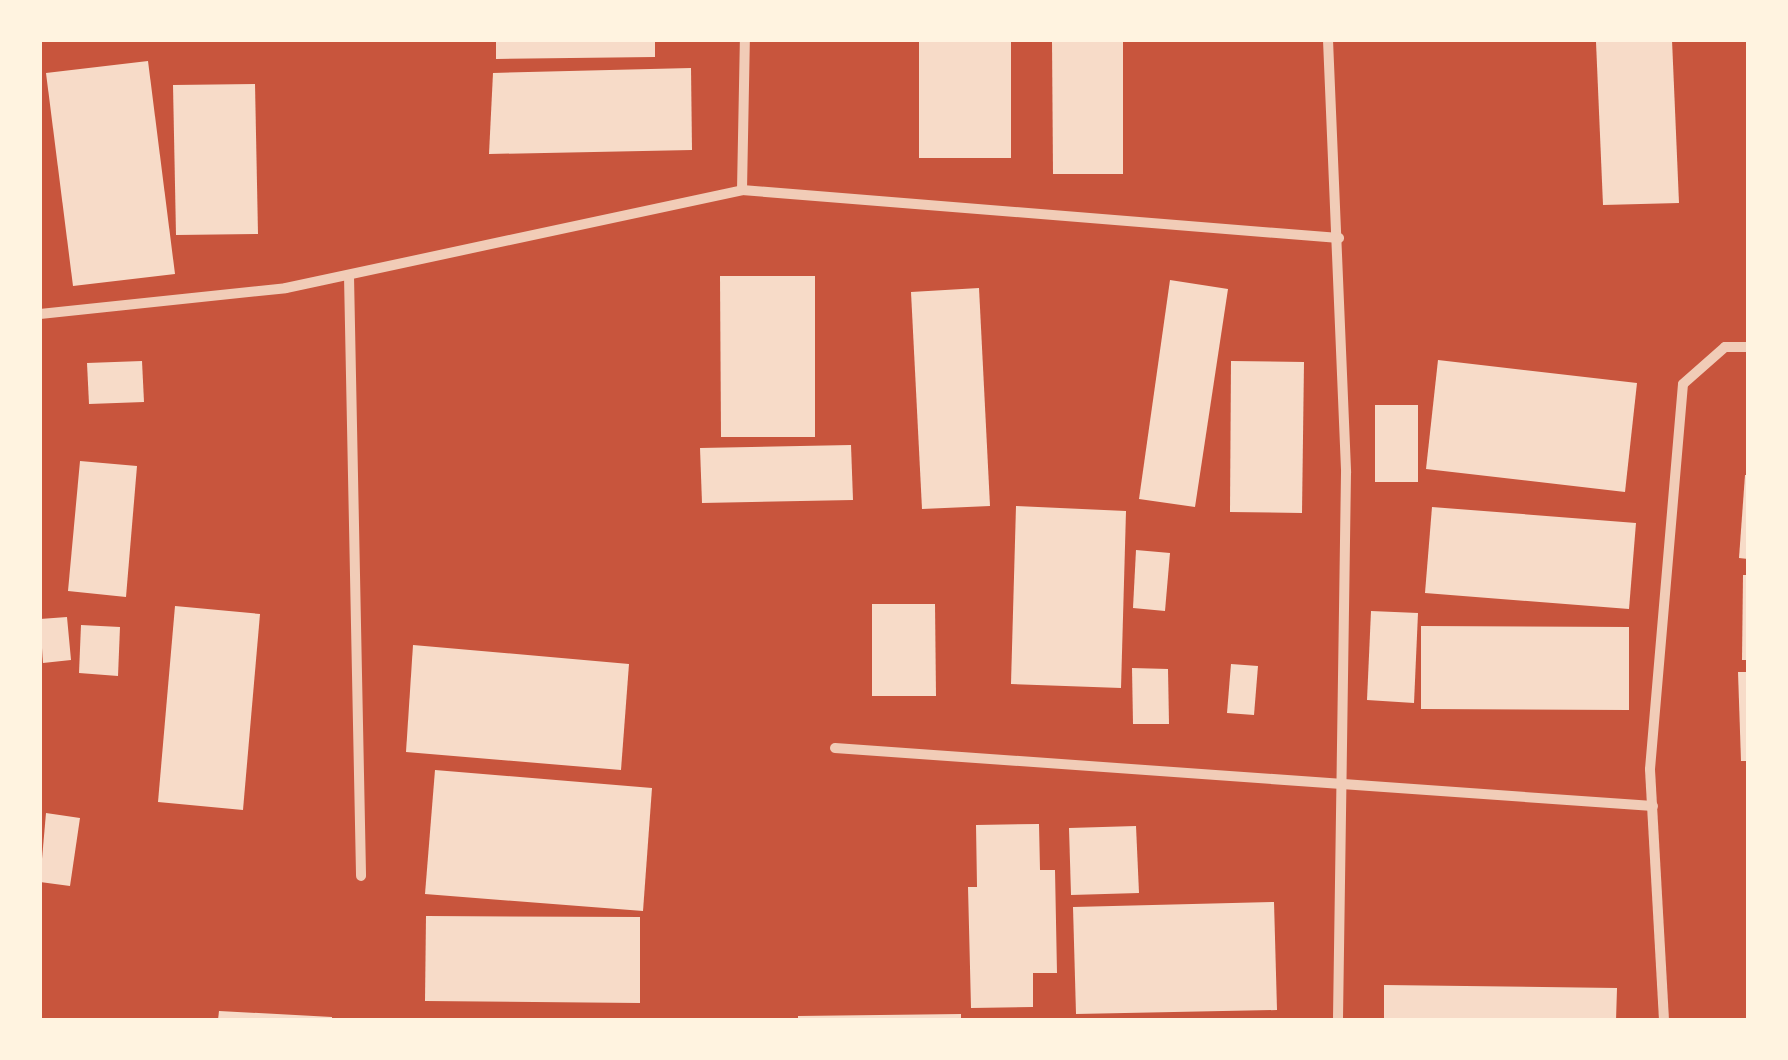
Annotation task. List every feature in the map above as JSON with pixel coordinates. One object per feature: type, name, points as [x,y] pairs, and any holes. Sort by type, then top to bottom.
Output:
[{"type":"street","points":[[742,190],[745,40]]},
{"type":"street","points":[[1328,40],[1346,473],[1338,786],[1338,1020]]},
{"type":"street","points":[[40,314],[348,276],[670,201],[742,190],[1339,238]]},
{"type":"street","points":[[348,276],[360,876]]},
{"type":"street","points":[[1664,1020],[1653,806],[1684,384],[1725,348],[1748,347]]},
{"type":"street","points":[[835,748],[1653,806]]},
{"type":"building","points":[[496,40],[655,40],[655,57],[496,59]]},
{"type":"building","points":[[919,40],[1011,40],[1011,158],[919,158]]},
{"type":"building","points":[[1052,40],[1123,40],[1123,174],[1053,174]]},
{"type":"building","points":[[1672,40],[1679,203],[1603,205],[1596,42]]},
{"type":"building","points":[[148,61],[175,274],[73,286],[46,73]]},
{"type":"building","points":[[691,68],[692,150],[489,154],[493,73]]},
{"type":"building","points":[[255,84],[258,234],[176,235],[173,85]]},
{"type":"building","points":[[720,276],[815,276],[815,437],[721,437]]},
{"type":"building","points":[[1170,280],[1228,289],[1195,507],[1139,499]]},
{"type":"building","points":[[979,288],[990,506],[922,509],[911,292]]},
{"type":"building","points":[[1438,360],[1637,383],[1625,492],[1426,469]]},
{"type":"building","points":[[142,361],[144,402],[89,404],[87,363]]},
{"type":"building","points":[[1231,361],[1304,362],[1302,513],[1230,512]]},
{"type":"building","points":[[1375,405],[1418,405],[1418,482],[1375,482]]},
{"type":"building","points":[[851,445],[853,500],[702,503],[700,448]]},
{"type":"building","points":[[80,461],[137,466],[126,597],[68,591]]},
{"type":"building","points":[[1748,475],[1748,559],[1739,558]]},
{"type":"building","points":[[1016,506],[1126,511],[1121,688],[1011,684]]},
{"type":"building","points":[[1432,507],[1636,523],[1629,609],[1425,593]]},
{"type":"building","points":[[1136,550],[1170,553],[1165,611],[1133,608]]},
{"type":"building","points":[[1743,575],[1748,575],[1748,660],[1742,660]]},
{"type":"building","points":[[872,604],[935,604],[936,696],[872,696]]},
{"type":"building","points":[[175,606],[260,614],[243,810],[158,802]]},
{"type":"building","points":[[1371,611],[1418,613],[1414,703],[1367,700]]},
{"type":"building","points":[[67,617],[71,660],[43,663],[40,619]]},
{"type":"building","points":[[81,625],[120,627],[118,676],[79,673]]},
{"type":"building","points":[[1421,626],[1629,627],[1629,710],[1421,709]]},
{"type":"building","points":[[413,645],[629,664],[621,770],[406,752]]},
{"type":"building","points":[[1231,664],[1258,666],[1254,715],[1227,713]]},
{"type":"building","points":[[1132,668],[1168,669],[1169,724],[1133,724]]},
{"type":"building","points":[[1738,672],[1748,672],[1748,761],[1741,761]]},
{"type":"building","points":[[435,770],[652,788],[643,911],[425,894]]},
{"type":"building","points":[[46,813],[80,818],[70,886],[40,882]]},
{"type":"building","points":[[1039,824],[1040,870],[1055,870],[1057,973],[1033,973],[1033,1007],[971,1008],[968,887],[977,887],[976,825]]},
{"type":"building","points":[[1136,826],[1139,893],[1071,895],[1069,828]]},
{"type":"building","points":[[1274,902],[1277,1010],[1076,1014],[1073,907]]},
{"type":"building","points":[[426,916],[640,917],[640,1003],[425,1001]]},
{"type":"building","points":[[1384,985],[1617,988],[1616,1020],[1384,1020]]},
{"type":"building","points":[[219,1011],[332,1017],[332,1020],[218,1020]]},
{"type":"building","points":[[961,1014],[961,1020],[798,1020],[798,1016]]}]
